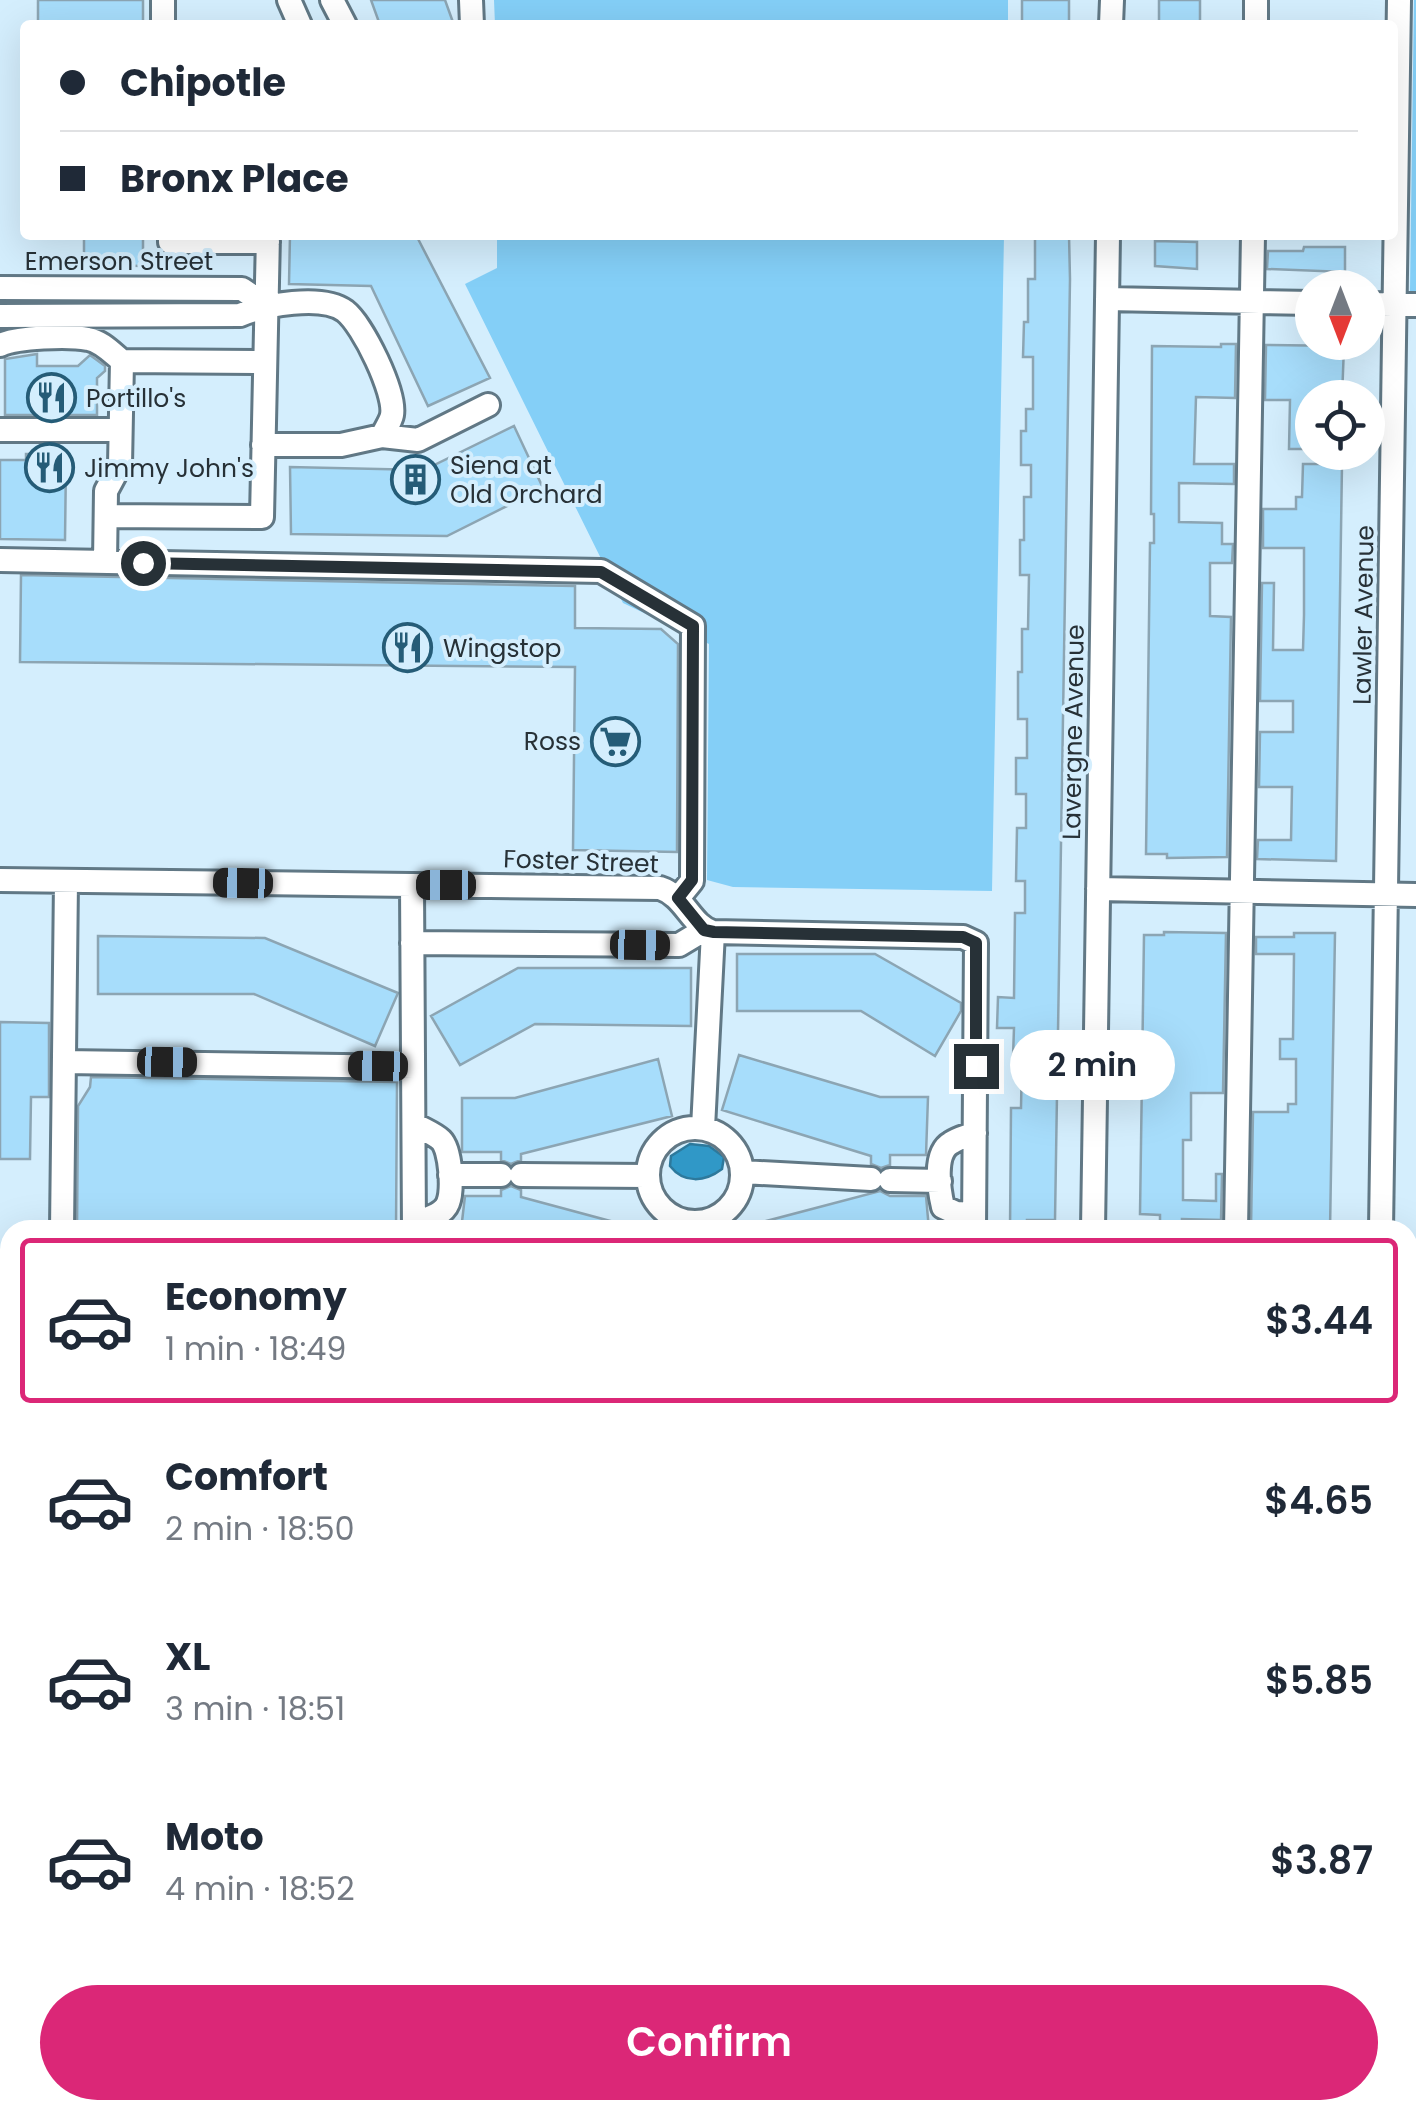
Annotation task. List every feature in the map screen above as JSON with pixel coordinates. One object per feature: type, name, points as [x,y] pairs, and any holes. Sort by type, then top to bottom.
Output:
[{"type":"street","name":"Lawler Avenue","points":[[1381,1220],[1386,894],[1406,304],[1399,0]]},
{"type":"street","points":[[170,240],[197,240]]},
{"type":"street","points":[[106,516],[262,517],[268,240]]},
{"type":"street","name":"Lavergne Avenue","points":[[1093,1220],[1108,240]]},
{"type":"street","points":[[1236,1220],[1252,240]]},
{"type":"street","points":[[85,287],[85,315]]},
{"type":"street","name":"Emerson Street","points":[[0,288],[242,289],[266,305]]},
{"type":"street","points":[[1107,299],[1295,303]]},
{"type":"street","points":[[0,316],[240,316],[266,305],[319,304],[345,310],[367,342],[388,386],[392,415],[382,436]]},
{"type":"street","points":[[0,345],[14,340],[89,339],[122,361],[265,362]]},
{"type":"street","points":[[105,562],[106,491],[120,465],[122,361]]},
{"type":"street","points":[[264,445],[324,456],[341,445],[382,436],[418,440],[488,405]]},
{"type":"street","points":[[0,430],[120,430]]},
{"type":"street","points":[[0,560],[601,572],[693,626],[692,880],[678,898]]},
{"type":"street","name":"Foster Street","points":[[0,880],[647,887],[670,891],[709,931]]},
{"type":"street","points":[[62,1220],[66,881]]},
{"type":"street","points":[[412,885],[414,1220]]},
{"type":"street","points":[[1098,889],[1416,895]]},
{"type":"street","points":[[412,943],[680,945],[709,931],[963,937],[976,943],[974,1220]]},
{"type":"street","points":[[702,1128],[709,931]]},
{"type":"street","points":[[64,1062],[413,1067]]},
{"type":"street","points":[[414,1124],[442,1140],[450,1154],[448,1204],[427,1220]]},
{"type":"street","points":[[679,1220],[656,1203],[647,1176],[654,1149],[664,1139],[675,1131],[702,1128],[726,1138],[742,1172],[737,1198],[729,1208],[708,1220]]},
{"type":"street","points":[[970,1220],[944,1207],[941,1152],[948,1143],[975,1133]]},
{"type":"street","points":[[742,1172],[940,1181]]},
{"type":"street","points":[[450,1174],[647,1176]]},
{"type":"shaded area","points":[[494,0],[1008,0],[1008,20],[495,20]]},
{"type":"shaded area","points":[[1414,0],[1416,291],[1410,291]]},
{"type":"shaded area","points":[[497,240],[1004,240],[992,891],[733,887],[707,880],[709,644],[623,603],[465,284],[497,268]]},
{"type":"shaded area","points":[[690,1144],[709,1146],[724,1157],[722,1169],[695,1179],[676,1172],[670,1166],[671,1156]]},
{"type":"building","points":[[38,0],[143,0],[143,20],[38,20]]},
{"type":"building","points":[[371,0],[445,0],[452,20],[378,20]]},
{"type":"building","points":[[1022,0],[1069,0],[1069,20],[1022,20]]},
{"type":"building","points":[[1159,0],[1200,0],[1200,20],[1159,20]]},
{"type":"building","points":[[84,240],[143,240],[143,266],[84,265]]},
{"type":"building","name":"Siena at Old Orchard","points":[[290,240],[419,240],[490,378],[428,406],[371,286],[289,284]]},
{"type":"building","points":[[1035,240],[1069,240],[1055,1220],[1010,1220],[1011,1108],[1021,1108],[1022,1057],[1013,1057],[1014,1028],[997,1028],[998,997],[1014,998],[1015,913],[1025,913],[1025,881],[1016,881],[1017,828],[1026,828],[1026,794],[1016,794],[1016,758],[1027,758],[1027,719],[1018,719],[1018,672],[1022,672],[1022,629],[1028,629],[1029,575],[1020,575],[1020,540],[1024,540],[1024,497],[1031,497],[1031,465],[1021,465],[1021,431],[1026,431],[1026,409],[1033,409],[1033,357],[1023,357],[1028,279],[1035,279]]},
{"type":"building","points":[[1155,241],[1197,242],[1197,269],[1155,266]]},
{"type":"building","points":[[1304,247],[1345,247],[1345,270],[1267,269],[1268,251],[1303,251]]},
{"type":"building","points":[[1236,344],[1235,398],[1196,397],[1194,464],[1234,464],[1234,484],[1179,483],[1179,522],[1222,523],[1222,544],[1233,544],[1232,563],[1210,563],[1210,616],[1231,617],[1227,857],[1167,858],[1167,854],[1146,854],[1150,543],[1154,543],[1152,346]]},
{"type":"building","points":[[1266,345],[1295,345],[1295,360],[1343,360],[1343,380],[1295,380],[1295,449],[1289,449],[1290,400],[1265,400]]},
{"type":"building","name":"Portillo's","points":[[37,354],[37,366],[78,366],[90,355],[105,366],[97,378],[97,415],[5,415],[5,359]]},
{"type":"building","name":"Siena at Old Orchard","points":[[514,426],[543,488],[447,536],[291,534],[290,467],[424,470]]},
{"type":"building","points":[[26,454],[48,454],[48,462],[66,462],[65,540],[0,539],[0,460],[26,460]]},
{"type":"building","points":[[1303,470],[1342,470],[1336,861],[1257,859],[1258,840],[1291,840],[1292,787],[1259,787],[1260,732],[1293,732],[1293,701],[1260,701],[1262,583],[1274,583],[1273,650],[1303,650],[1304,615],[1304,548],[1263,548],[1263,509],[1296,509],[1296,497],[1302,497]]},
{"type":"building","points":[[21,575],[575,586],[575,628],[661,629],[678,644],[677,852],[573,850],[575,667],[20,662]]},
{"type":"building","points":[[1226,933],[1223,1093],[1191,1093],[1191,1140],[1183,1140],[1183,1200],[1216,1201],[1216,1174],[1222,1174],[1221,1220],[1160,1220],[1160,1215],[1140,1214],[1144,935]]},
{"type":"building","points":[[1294,933],[1335,933],[1330,1220],[1251,1220],[1253,1112],[1288,1112],[1288,1104],[1296,1104],[1296,1059],[1280,1059],[1280,1039],[1293,1039],[1294,954],[1256,954],[1256,937],[1294,937]]},
{"type":"building","points":[[98,936],[265,938],[398,993],[375,1046],[254,994],[98,994]]},
{"type":"building","points":[[737,954],[875,954],[961,1003],[961,1011],[935,1056],[861,1011],[737,1011]]},
{"type":"building","points":[[518,968],[691,968],[691,1026],[535,1024],[460,1065],[431,1016]]},
{"type":"building","points":[[0,1022],[49,1023],[49,1097],[31,1097],[30,1159],[0,1159]]},
{"type":"building","points":[[739,1055],[880,1097],[928,1097],[926,1155],[890,1155],[890,1165],[881,1168],[871,1164],[871,1156],[722,1110]]},
{"type":"building","points":[[658,1059],[672,1116],[521,1154],[521,1160],[511,1164],[501,1160],[501,1152],[462,1152],[462,1098],[515,1098]]},
{"type":"building","points":[[91,1077],[397,1082],[396,1220],[77,1220],[78,1106],[90,1087]]},
{"type":"building","points":[[511,1186],[521,1190],[521,1197],[606,1220],[462,1220],[465,1196],[501,1196],[501,1190]]},
{"type":"building","points":[[880,1191],[890,1196],[926,1196],[928,1220],[770,1220]]},
{"type":"place","name":"Portillo's","points":[[51,398]]},
{"type":"place","name":"Jimmy John's","points":[[49,468]]},
{"type":"place","name":"Siena at Old Orchard","points":[[415,479]]},
{"type":"place","name":"Wingstop","points":[[408,648]]},
{"type":"place","name":"Ross","points":[[616,741]]},
{"type":"route","points":[[143,563],[601,572],[693,626],[692,880],[678,898],[704,930],[714,932],[963,937],[976,943],[976,1066]]}]
